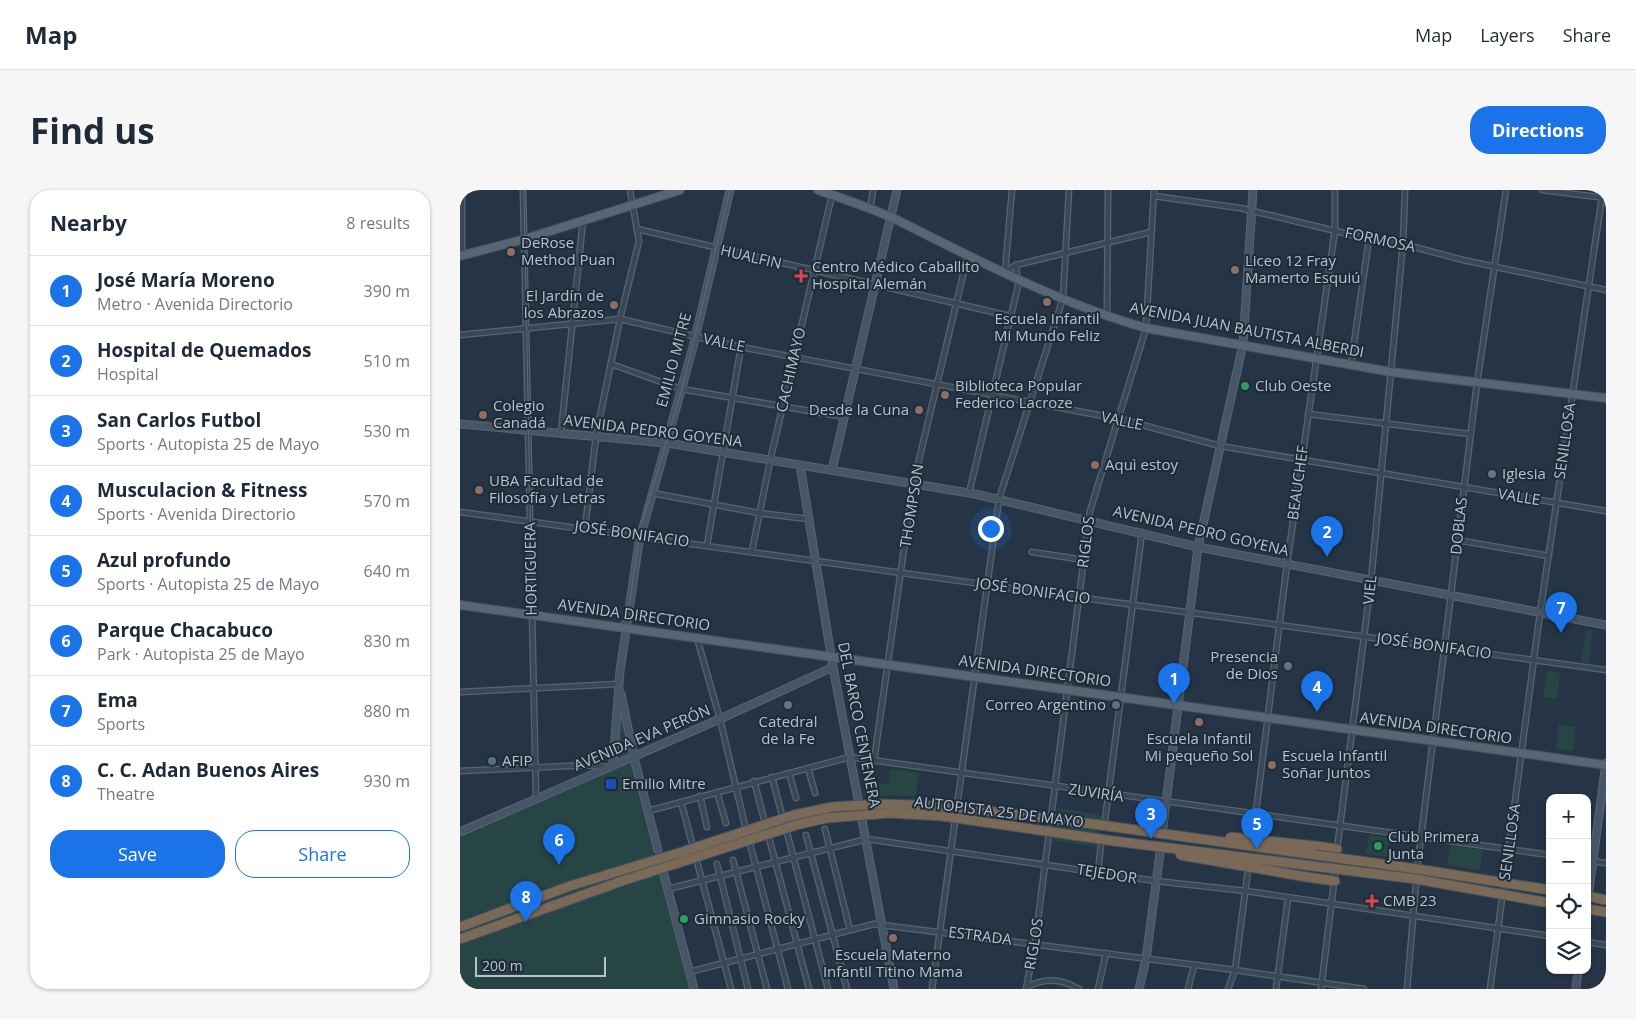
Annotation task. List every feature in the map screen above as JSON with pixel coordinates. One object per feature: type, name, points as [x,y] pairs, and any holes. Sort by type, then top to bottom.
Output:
[{"type":"highway","name":"AUTOPISTA 25 DE MAYO","points":[[460,927],[570,886],[794,815],[832,807],[889,803],[947,806],[1093,824],[1417,869],[1546,889]]},
{"type":"highway","name":"AUTOPISTA 25 DE MAYO","points":[[460,940],[622,881],[796,825],[827,818],[890,813],[942,816],[1114,842],[1416,879],[1546,901]]},
{"type":"highway","points":[[1093,824],[1337,849]]},
{"type":"highway","points":[[1114,842],[1215,863],[1335,882]]},
{"type":"highway","points":[[1591,894],[1606,900]]},
{"type":"highway","points":[[1591,910],[1606,912]]},
{"type":"main road","points":[[461,255],[525,239],[680,190]]},
{"type":"main road","name":"EMILIO MITRE","points":[[610,766],[619,684],[641,536],[695,337],[730,190]]},
{"type":"main road","name":"AVENIDA JUAN BAUTISTA ALBERDI","points":[[818,190],[832,193],[890,217],[1017,278],[1107,317],[1146,328],[1391,372],[1606,398]]},
{"type":"main road","points":[[832,470],[897,190]]},
{"type":"main road","points":[[1163,827],[1198,547],[1243,344],[1253,190]]},
{"type":"main road","name":"AVENIDA PEDRO GOYENA","points":[[460,424],[666,443],[841,472],[851,471],[910,484],[999,499],[1198,547],[1606,625]]},
{"type":"main road","name":"DEL BARCO CENTENERA","points":[[800,465],[832,657],[894,989]]},
{"type":"main road","name":"AVENIDA DIRECTORIO","points":[[460,605],[1522,754],[1606,764]]},
{"type":"main road","name":"AVENIDA EVA PERÓN","points":[[460,832],[720,719],[834,667]]},
{"type":"main road","name":"EMILIO MITRE","points":[[619,684],[633,756],[658,850]]},
{"type":"main road","points":[[1591,855],[1606,764]]},
{"type":"main road","points":[[1139,989],[1146,959],[1160,853]]},
{"type":"main road","points":[[664,875],[694,989]]},
{"type":"main road","points":[[1576,989],[1578,974]]},
{"type":"street","points":[[461,255],[462,190]]},
{"type":"street","name":"HORTIGUERA","points":[[524,190],[527,429],[536,798]]},
{"type":"street","points":[[585,528],[596,436],[620,319],[639,241],[630,190]]},
{"type":"street","points":[[870,209],[873,190]]},
{"type":"street","points":[[1005,272],[1012,190]]},
{"type":"street","points":[[932,989],[938,931],[999,499],[1062,298],[1069,190]]},
{"type":"street","points":[[1107,317],[1108,190]]},
{"type":"street","name":"RIGLOS","points":[[1027,988],[1035,944],[1089,520],[1117,419],[1146,328],[1154,190]]},
{"type":"street","name":"BEAUCHEF","points":[[1252,835],[1301,460],[1335,230],[1335,190]]},
{"type":"street","name":"VIEL","points":[[1321,989],[1371,581],[1403,244],[1404,190]]},
{"type":"street","name":"DOBLAS","points":[[1418,862],[1431,740],[1452,597],[1470,434],[1506,190]]},
{"type":"street","points":[[1542,190],[1604,198]]},
{"type":"street","name":"SENILLOSA","points":[[1490,989],[1548,556],[1604,198],[1603,190]]},
{"type":"street","name":"CACHIMAYO","points":[[752,550],[770,461],[832,193]]},
{"type":"street","name":"FORMOSA","points":[[1154,196],[1253,211],[1370,239],[1403,244],[1463,260],[1494,264],[1606,290]]},
{"type":"street","points":[[561,432],[583,221]]},
{"type":"street","name":"HUALFIN","points":[[637,229],[874,286],[1010,316]]},
{"type":"street","points":[[1005,272],[1016,266],[1151,232]]},
{"type":"street","points":[[1351,364],[1370,239]]},
{"type":"street","name":"THOMPSON","points":[[874,761],[902,573],[910,484],[968,254]]},
{"type":"street","points":[[968,493],[1018,286],[1016,266]]},
{"type":"street","name":"VALLE","points":[[460,335],[620,319],[794,358],[856,368],[1117,419],[1220,446],[1606,511]]},
{"type":"street","points":[[707,545],[741,347]]},
{"type":"street","points":[[611,364],[681,389],[845,417]]},
{"type":"street","points":[[1308,414],[1470,434]]},
{"type":"street","points":[[652,493],[759,513],[808,519]]},
{"type":"street","name":"JOSÉ BONIFACIO","points":[[460,512],[752,550],[987,586],[1133,604],[1606,670]]},
{"type":"street","points":[[1105,820],[1142,532]]},
{"type":"street","points":[[1457,540],[1548,556]]},
{"type":"street","points":[[1032,552],[1084,560]]},
{"type":"street","points":[[696,638],[720,719],[735,786],[788,989]]},
{"type":"street","points":[[460,692],[619,684]]},
{"type":"street","name":"ZUVIRÍA","points":[[648,811],[735,786],[850,757],[1546,855]]},
{"type":"street","points":[[460,771],[589,764],[610,766]]},
{"type":"street","points":[[808,768],[815,793]]},
{"type":"street","points":[[789,773],[796,798]]},
{"type":"street","points":[[772,777],[828,989]]},
{"type":"street","points":[[754,782],[809,989]]},
{"type":"street","points":[[717,792],[726,823]]},
{"type":"street","points":[[700,796],[708,827]]},
{"type":"street","points":[[681,802],[731,989]]},
{"type":"street","points":[[825,829],[850,930]]},
{"type":"street","points":[[806,835],[847,989]]},
{"type":"street","name":"TEJEDOR","points":[[668,889],[867,839],[1156,881],[1246,891],[1288,899],[1546,935]]},
{"type":"street","points":[[1098,872],[1101,844]]},
{"type":"street","points":[[733,860],[767,989]]},
{"type":"street","points":[[1591,861],[1606,863]]},
{"type":"street","points":[[717,864],[748,989]]},
{"type":"street","points":[[1228,989],[1235,970],[1248,870]]},
{"type":"street","points":[[1407,989],[1416,884]]},
{"type":"street","points":[[1276,989],[1288,899]]},
{"type":"street","name":"ESTRADA","points":[[689,972],[832,934],[882,924],[1235,970],[1364,989]]},
{"type":"street","points":[[1591,943],[1606,945]]},
{"type":"street","points":[[1098,989],[1106,953]]},
{"type":"street","points":[[1188,989],[1194,966]]},
{"type":"street","points":[[1027,988],[1043,980],[1054,980],[1066,982],[1079,989]]},
{"type":"green space","points":[[1586,630],[1593,631],[1589,663],[1581,662]]},
{"type":"green space","points":[[1547,671],[1560,673],[1557,699],[1543,697]]},
{"type":"green space","points":[[620,691],[628,752],[627,756],[620,758],[616,756]]},
{"type":"green space","points":[[1559,724],[1576,727],[1573,751],[1556,749]]},
{"type":"green space","points":[[630,763],[690,989],[460,989],[460,837]]},
{"type":"green space","points":[[891,769],[919,773],[916,796],[864,795],[862,790],[888,783]]},
{"type":"green space","points":[[1058,808],[1101,815],[1098,847],[1054,841]]},
{"type":"green space","name":"Club Primera Junta","points":[[1369,835],[1389,838],[1387,857],[1366,854]]},
{"type":"green space","points":[[1256,844],[1299,850],[1298,869],[1253,863]]},
{"type":"green space","points":[[1450,845],[1483,850],[1480,871],[1447,865]]},
{"type":"tram line","points":[[524,190],[532,605],[537,611],[556,619],[612,626],[620,624],[628,614],[640,530],[682,389],[730,190]]},
{"type":"place","name":"DeRose Method Puan","points":[[511,252]]},
{"type":"place","name":"Liceo 12 Fray Mamerto Esquiú","points":[[1235,270]]},
{"type":"place","name":"Centro Médico Caballito Hospital Alemán","points":[[801,276]]},
{"type":"place","name":"Escuela Infantil Mi Mundo Feliz","points":[[1047,302]]},
{"type":"place","name":"El Jardín de los Abrazos","points":[[614,305]]},
{"type":"place","name":"Club Oeste","points":[[1245,386]]},
{"type":"place","name":"Biblioteca Popular Federico Lacroze","points":[[945,395]]},
{"type":"place","name":"Desde la Cuna","points":[[919,410]]},
{"type":"place","name":"Colegio Canadá","points":[[483,415]]},
{"type":"place","name":"Aquì estoy","points":[[1095,465]]},
{"type":"place","name":"Iglesia","points":[[1492,474]]},
{"type":"place","name":"UBA Facultad de Filosofía y Letras","points":[[479,490]]},
{"type":"place","name":"Hospital de Quemados","points":[[1327,557]]},
{"type":"place","name":"Ema","points":[[1561,633]]},
{"type":"place","name":"Presencia de Dios","points":[[1288,666]]},
{"type":"place","name":"José María Moreno","points":[[1174,704]]},
{"type":"place","name":"Catedral de la Fe","points":[[788,705]]},
{"type":"place","name":"Correo Argentino","points":[[1116,705]]},
{"type":"place","name":"Musculacion & Fitness","points":[[1317,712]]},
{"type":"place","name":"Escuela Infantil Mi pequeño Sol","points":[[1199,722]]},
{"type":"place","name":"AFIP","points":[[492,761]]},
{"type":"place","name":"Escuela Infantil Soñar Juntos","points":[[1272,765]]},
{"type":"place","name":"Emilio Mitre","points":[[611,784]]},
{"type":"place","name":"San Carlos Futbol","points":[[1151,839]]},
{"type":"place","name":"Club Primera Junta","points":[[1378,846]]},
{"type":"place","name":"Azul profundo","points":[[1257,849]]},
{"type":"place","name":"Parque Chacabuco","points":[[559,865]]},
{"type":"place","name":"CMB 23","points":[[1372,901]]},
{"type":"place","name":"Gimnasio Rocky","points":[[684,919]]},
{"type":"place","name":"C. C. Adan Buenos Aires","points":[[526,922]]},
{"type":"place","name":"Escuela Materno Infantil Titino Mama","points":[[893,938]]}]
